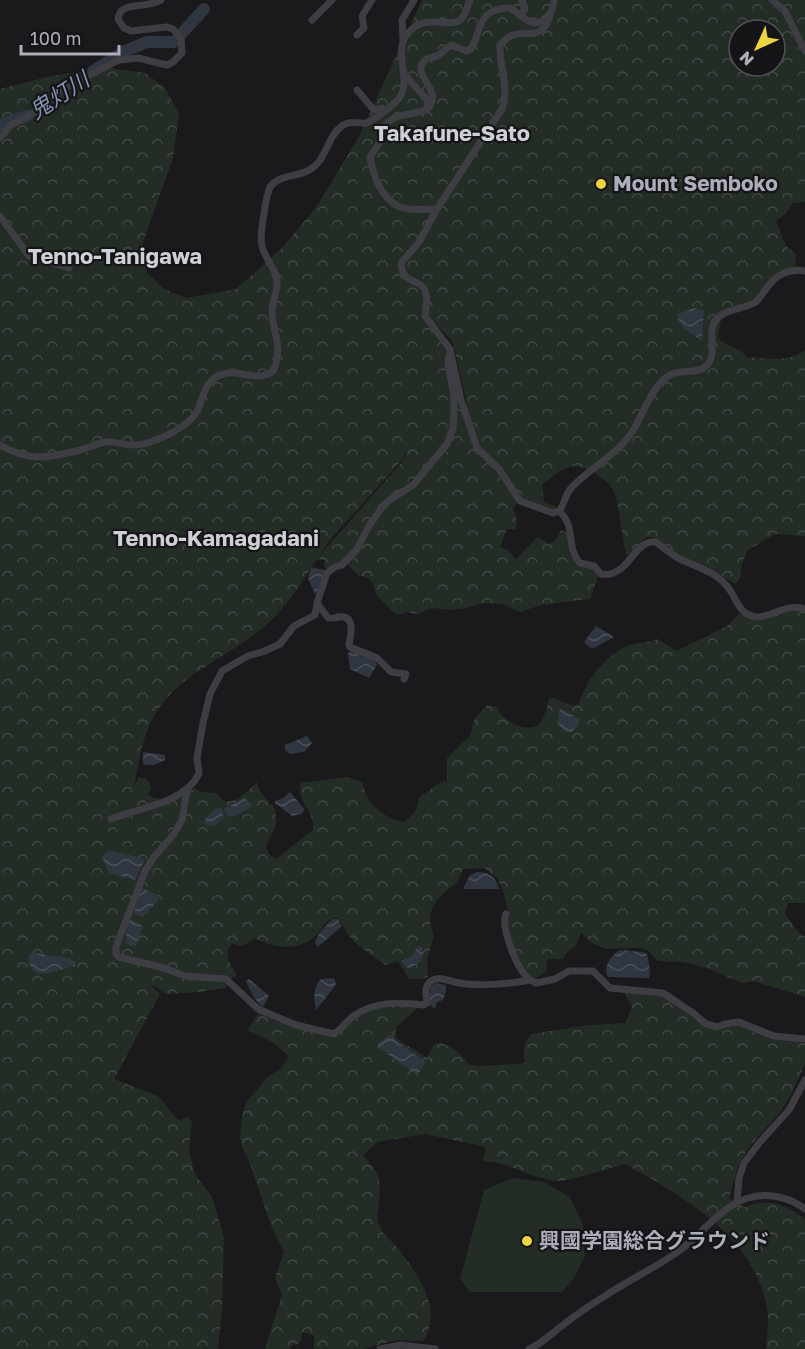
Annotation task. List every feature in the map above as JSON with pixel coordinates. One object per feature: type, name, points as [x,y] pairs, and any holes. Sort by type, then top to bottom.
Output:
[{"type":"street","points":[[0,138],[11,125],[35,112],[61,90],[119,60],[138,58],[159,65],[174,62],[182,53],[183,45],[181,38],[173,28],[137,32],[124,28],[118,19],[120,9],[124,6],[130,4],[145,6],[161,0]]},
{"type":"street","points":[[312,20],[332,0]]},
{"type":"street","points":[[357,35],[364,28],[362,16],[372,0]]},
{"type":"street","points":[[0,445],[28,456],[45,458],[107,442],[141,444],[177,430],[189,421],[202,403],[207,385],[215,377],[229,372],[263,377],[273,371],[278,357],[272,311],[277,282],[261,239],[270,186],[281,177],[308,171],[315,167],[331,138],[342,126],[348,123],[368,122],[400,96],[404,84],[400,57],[403,41],[402,20],[414,0]]},
{"type":"street","points":[[403,41],[413,27],[422,22],[457,22],[462,18],[470,0]]},
{"type":"street","points":[[520,16],[525,9],[522,0]]},
{"type":"street","points":[[554,0],[545,29],[510,36],[500,45],[506,85],[506,97],[502,109],[437,209],[419,242],[401,262],[402,272],[407,279],[420,284],[426,290],[428,300],[425,316],[450,349],[460,400],[477,448],[499,469],[520,501],[554,513],[559,511],[570,489],[614,454],[630,435],[661,382],[672,373],[697,371],[704,368],[711,360],[712,329],[716,320],[724,314],[754,303],[775,278],[785,272],[805,271]]},
{"type":"street","points":[[772,0],[785,11],[805,51]]},
{"type":"street","points":[[437,209],[400,208],[379,186],[372,170],[370,157],[384,136],[384,126],[389,120],[424,111],[432,104],[433,97],[421,69],[422,63],[451,45],[466,51],[471,50],[481,21],[495,11],[510,8],[523,20],[536,23],[542,22],[552,11]]},
{"type":"street","points":[[403,72],[427,100],[428,106],[424,111]]},
{"type":"street","points":[[357,90],[374,110],[382,108],[384,111]]},
{"type":"street","points":[[0,216],[29,256],[69,268]]},
{"type":"street","points":[[450,349],[448,365],[454,395],[454,420],[447,444],[413,485],[383,506],[357,549],[342,565],[327,573],[315,615],[294,626],[280,644],[235,662],[222,670],[210,694],[197,758],[200,774],[188,790],[182,820],[174,834],[154,857],[138,886],[116,947],[116,954],[119,957],[164,968],[185,976],[226,979],[258,1008],[296,1025],[334,1034],[356,1014],[373,1007],[395,1002],[423,1005],[426,1003],[426,986],[438,979],[456,983],[494,984],[529,980]]},
{"type":"street","points":[[559,511],[569,523],[573,553],[576,558],[584,565],[594,566],[603,575],[622,569],[640,547],[650,541],[656,542],[671,554],[720,579],[727,586],[737,605],[746,613],[758,617],[789,607],[805,609]]},
{"type":"street","points":[[317,603],[328,618],[344,618],[351,622],[353,627],[350,647],[377,658],[391,672],[406,674],[404,680]]},
{"type":"street","points":[[111,819],[168,800],[188,790]]},
{"type":"street","points":[[506,914],[504,918],[505,935],[523,973],[529,980],[536,983],[555,979],[569,971],[593,970],[610,988],[663,993],[706,1024],[717,1027],[739,1022],[774,1035],[805,1039]]},
{"type":"street","points":[[736,1203],[739,1178],[744,1163],[789,1110],[805,1080]]},
{"type":"street","points":[[529,1349],[607,1294],[660,1265],[736,1203],[749,1197],[769,1196],[787,1199],[805,1209]]},
{"type":"street","points":[[380,1349],[401,1345],[435,1349]]},
{"type":"green space","points":[[422,0],[805,0],[805,202],[793,203],[776,221],[786,246],[796,254],[795,268],[782,271],[754,299],[721,319],[718,338],[747,357],[785,358],[805,350],[805,536],[775,534],[748,550],[742,563],[740,579],[735,584],[709,568],[675,553],[655,537],[648,537],[642,541],[627,556],[615,494],[606,482],[586,469],[573,466],[561,470],[542,485],[544,501],[556,507],[556,510],[525,501],[519,496],[503,470],[480,447],[472,428],[453,342],[436,324],[432,330],[447,349],[472,444],[495,468],[517,502],[513,508],[517,520],[516,529],[507,529],[500,547],[508,550],[516,559],[538,537],[549,544],[556,540],[561,530],[567,533],[571,553],[599,574],[590,599],[541,605],[520,612],[503,604],[483,603],[466,608],[450,610],[433,608],[416,614],[408,612],[396,615],[376,595],[373,583],[368,578],[358,575],[347,564],[328,569],[324,567],[325,560],[317,559],[275,617],[253,636],[192,676],[165,700],[147,732],[134,786],[139,777],[147,779],[151,787],[148,795],[170,802],[194,788],[201,792],[217,793],[221,799],[232,801],[257,782],[259,790],[275,809],[276,825],[266,846],[272,857],[277,858],[313,830],[312,817],[301,795],[301,783],[346,777],[363,782],[367,797],[377,809],[391,818],[405,822],[417,809],[419,797],[439,783],[447,781],[447,758],[470,736],[475,718],[488,705],[497,707],[510,722],[530,728],[541,722],[549,699],[553,698],[573,706],[579,704],[598,669],[621,649],[658,639],[676,651],[726,627],[740,614],[755,619],[795,608],[805,612],[805,903],[788,903],[785,914],[799,933],[805,937],[805,997],[753,981],[742,983],[710,969],[683,962],[658,961],[647,950],[606,949],[592,943],[581,933],[575,947],[568,951],[563,959],[548,959],[547,971],[533,980],[523,970],[507,935],[508,912],[503,890],[497,878],[484,868],[463,869],[457,883],[443,893],[435,903],[430,915],[433,939],[428,958],[428,977],[409,979],[398,961],[386,965],[355,942],[337,917],[328,921],[313,938],[299,945],[276,946],[255,938],[243,946],[232,944],[228,955],[237,976],[232,978],[225,988],[166,994],[149,983],[160,994],[114,1079],[158,1096],[178,1120],[188,1117],[192,1121],[189,1149],[194,1173],[212,1197],[224,1237],[222,1312],[218,1349],[0,1349],[0,89],[47,77],[104,67],[145,73],[165,88],[179,114],[173,158],[143,242],[147,273],[164,289],[187,298],[236,289],[283,247],[317,206],[359,136]],"holes":[[[410,446],[402,462],[320,555],[328,542],[401,461]]]},
{"type":"green space","points":[[624,993],[663,996],[705,1027],[739,1024],[779,1039],[805,1043],[805,1064],[791,1095],[781,1111],[749,1147],[739,1164],[729,1198],[744,1207],[761,1203],[784,1206],[805,1219],[805,1349],[766,1349],[768,1320],[766,1303],[758,1278],[745,1256],[711,1219],[647,1176],[625,1164],[556,1181],[537,1177],[502,1164],[483,1161],[486,1147],[425,1134],[378,1142],[363,1155],[375,1169],[379,1181],[378,1216],[381,1229],[412,1267],[425,1291],[431,1317],[429,1329],[423,1341],[396,1340],[363,1349],[314,1349],[314,1336],[303,1332],[299,1344],[292,1345],[290,1349],[265,1349],[282,1295],[275,1278],[284,1252],[272,1228],[240,1137],[243,1111],[247,1101],[268,1077],[282,1067],[289,1057],[274,1043],[248,1030],[259,1012],[330,1037],[338,1034],[362,1013],[370,1010],[394,1006],[419,1006],[396,1028],[396,1038],[427,1058],[435,1043],[440,1043],[455,1050],[469,1065],[520,1064],[525,1062],[524,1047],[531,1034],[590,1025],[626,1023],[632,1006]]},
{"type":"green space","name":"興國学園総合グラウンド","points":[[512,1178],[544,1182],[570,1197],[583,1225],[585,1256],[574,1278],[562,1292],[470,1292],[460,1279],[484,1190]]},
{"type":"water","points":[[696,308],[704,311],[702,341],[683,328],[677,317],[678,313]]},
{"type":"water","points":[[311,567],[324,570],[321,586],[315,594],[308,578]]},
{"type":"water","points":[[596,626],[614,637],[592,649],[584,642]]},
{"type":"water","points":[[351,649],[373,659],[377,665],[369,678],[350,669],[348,654]]},
{"type":"water","points":[[560,709],[580,719],[571,733],[564,731],[559,724]]},
{"type":"water","points":[[307,736],[312,743],[304,752],[290,754],[285,750],[285,745]]},
{"type":"water","points":[[143,752],[165,755],[165,760],[154,765],[145,765]]},
{"type":"water","points":[[290,792],[305,810],[301,814],[292,816],[275,803]]},
{"type":"water","points":[[244,798],[253,805],[238,815],[229,817],[225,808]]},
{"type":"water","points":[[221,807],[224,818],[216,825],[208,826],[204,822],[207,817]]},
{"type":"water","points":[[109,850],[145,859],[135,880],[109,873],[102,857]]},
{"type":"water","points":[[477,872],[492,876],[499,889],[463,889],[470,875]]},
{"type":"water","points":[[142,888],[161,897],[143,917],[134,912]]},
{"type":"water","points":[[130,919],[143,926],[136,946],[126,943]]},
{"type":"water","points":[[333,919],[338,919],[342,926],[318,947],[315,943],[318,936]]},
{"type":"water","points":[[418,946],[423,947],[421,961],[407,968],[401,961],[413,955]]},
{"type":"water","points":[[620,950],[647,954],[649,978],[608,977],[606,969],[608,962]]},
{"type":"water","points":[[33,953],[68,958],[76,962],[75,966],[49,973],[35,972],[28,959]]},
{"type":"water","points":[[334,978],[336,985],[316,1010],[314,994],[318,982],[321,979]]},
{"type":"water","points":[[249,979],[269,996],[263,1007],[249,988],[246,981]]},
{"type":"water","points":[[436,983],[446,985],[446,991],[443,1000],[437,1002],[433,1008],[429,1003],[431,986]]},
{"type":"water","points":[[393,1035],[395,1040],[425,1062],[419,1073],[413,1072],[378,1047],[378,1043]]},
{"type":"waterway","name":"鬼灯川","points":[[93,71],[125,51],[147,42],[174,42],[204,9]]},
{"type":"waterway","name":"鬼灯川","points":[[0,125],[27,116]]},
{"type":"place","name":"Mount Semboko","points":[[601,184]]},
{"type":"place","name":"興國学園総合グラウンド","points":[[527,1241]]},
{"type":"district","name":"Takafune-Sato","points":[[452,133]]},
{"type":"district","name":"Tenno-Tanigawa","points":[[115,256]]},
{"type":"district","name":"Tenno-Kamagadani","points":[[216,538]]}]
